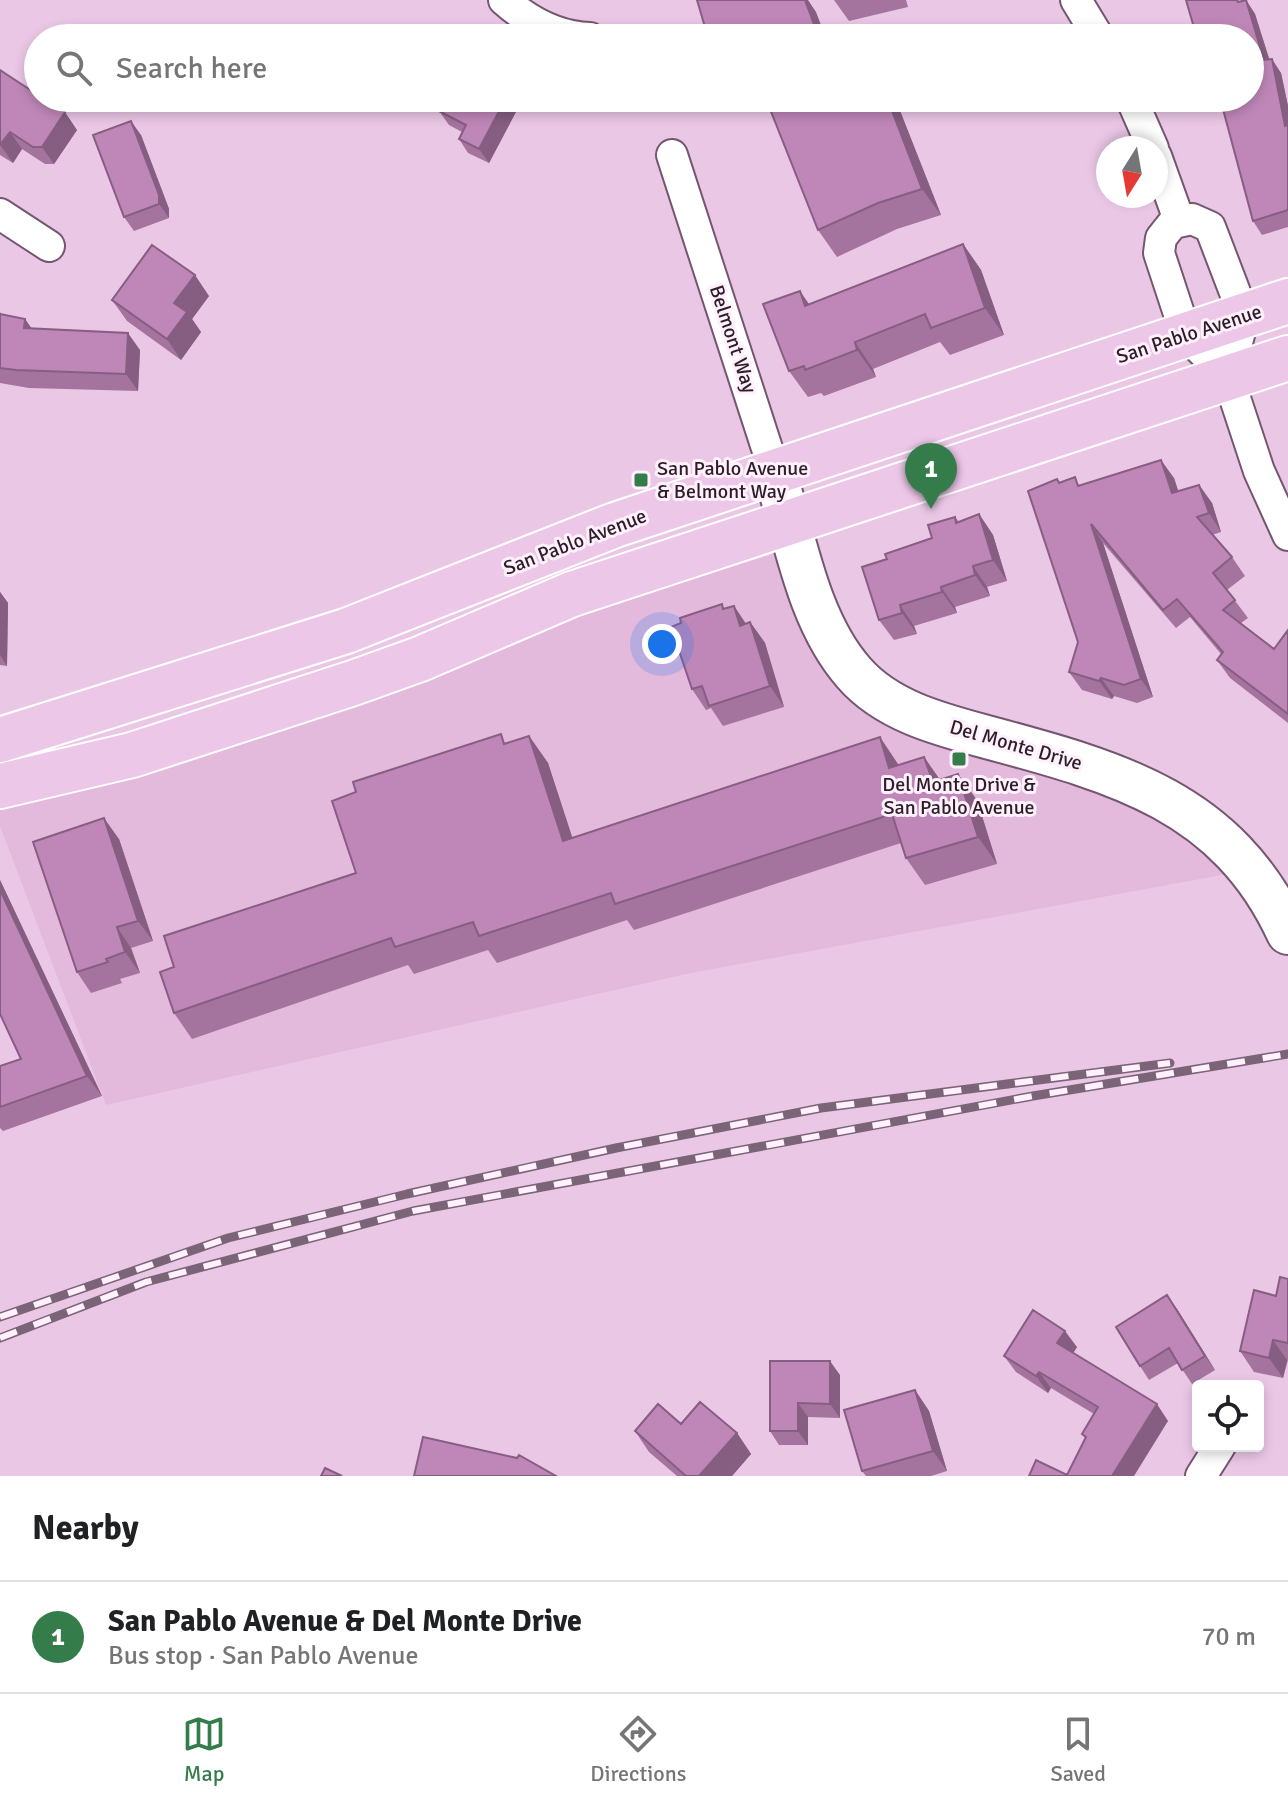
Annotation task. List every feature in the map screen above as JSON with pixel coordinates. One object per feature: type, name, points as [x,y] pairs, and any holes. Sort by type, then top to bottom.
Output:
[{"type":"main road","name":"San Pablo Avenue","points":[[0,740],[346,631],[615,525],[1288,301]]},
{"type":"main road","points":[[0,786],[132,755],[353,683],[432,655],[572,594],[1288,358]]},
{"type":"street","points":[[504,0],[541,24]]},
{"type":"street","points":[[1076,0],[1091,24]]},
{"type":"street","points":[[1137,112],[1148,136]]},
{"type":"street","name":"Belmont Way","points":[[672,155],[791,524]]},
{"type":"street","points":[[1168,189],[1179,220]]},
{"type":"street","points":[[0,214],[49,246]]},
{"type":"street","points":[[1228,377],[1244,316],[1210,227],[1199,220],[1179,220],[1164,233],[1159,253],[1186,335],[1228,377],[1259,471],[1288,535]]},
{"type":"street","name":"Del Monte Drive","points":[[791,524],[804,571],[830,638],[852,671],[871,689],[920,716],[1109,772],[1159,794],[1210,829],[1244,862],[1271,900],[1288,933]]},
{"type":"street","points":[[1201,1476],[1216,1452]]},
{"type":"shaded area","points":[[783,551],[824,670],[897,722],[1122,789],[1189,826],[1227,874],[686,974],[106,1105],[0,826],[0,798]]},
{"type":"building","points":[[697,0],[805,0],[814,24],[704,24]]},
{"type":"building","points":[[1186,0],[1246,0],[1253,24],[1193,24]]},
{"type":"building","points":[[1272,59],[1285,126],[1288,125],[1288,210],[1253,221],[1224,112],[1264,112],[1264,60]]},
{"type":"building","points":[[0,70],[24,86],[24,112],[65,112],[42,147],[33,147],[10,132],[0,145]]},
{"type":"building","points":[[441,112],[499,112],[479,149],[459,139],[466,125]]},
{"type":"building","points":[[771,112],[892,112],[922,189],[878,203],[818,230]]},
{"type":"building","points":[[131,121],[159,195],[159,204],[124,217],[93,135]]},
{"type":"building","points":[[963,244],[985,308],[931,328],[925,314],[855,342],[857,350],[805,370],[804,366],[789,371],[763,304],[800,291],[805,306]]},
{"type":"building","points":[[152,245],[195,275],[174,303],[187,312],[167,339],[112,300]]},
{"type":"building","points":[[0,314],[25,319],[24,328],[128,333],[126,374],[0,368]]},
{"type":"building","points":[[1161,460],[1172,493],[1199,485],[1209,513],[1197,517],[1232,557],[1213,573],[1235,600],[1223,610],[1274,649],[1288,630],[1288,714],[1217,660],[1223,652],[1177,599],[1163,610],[1091,524],[1141,679],[1124,685],[1069,672],[1078,642],[1028,491],[1057,479],[1059,483],[1075,477],[1078,486]]},
{"type":"building","points":[[979,514],[993,560],[973,566],[975,575],[941,587],[942,592],[900,605],[902,613],[879,620],[862,567],[887,559],[885,554],[932,538],[928,525],[955,517],[956,523]]},
{"type":"building","points":[[722,604],[723,609],[734,606],[740,626],[750,622],[770,686],[709,706],[702,686],[692,689],[671,627],[681,623],[680,618]]},
{"type":"building","points":[[501,734],[504,744],[529,736],[563,841],[880,737],[889,768],[924,757],[933,782],[958,774],[978,837],[906,858],[892,814],[615,904],[611,893],[479,936],[473,922],[395,947],[391,938],[174,1013],[160,972],[174,967],[164,936],[356,873],[332,801],[356,792],[353,782]]},
{"type":"building","points":[[104,818],[138,921],[117,927],[125,952],[106,959],[108,962],[77,972],[33,842]]},
{"type":"building","points":[[0,890],[87,1076],[0,1107],[0,1066],[21,1059],[0,1014]]},
{"type":"building","points":[[1280,1277],[1288,1279],[1288,1343],[1273,1340],[1269,1358],[1240,1351],[1254,1290],[1276,1296]]},
{"type":"building","points":[[1167,1295],[1205,1356],[1182,1370],[1169,1348],[1140,1366],[1116,1327]]},
{"type":"building","points":[[1033,1310],[1065,1331],[1057,1343],[1157,1404],[1112,1476],[1029,1476],[1036,1460],[1067,1475],[1086,1437],[1082,1434],[1098,1407],[1039,1372],[1036,1376],[1004,1356]]},
{"type":"building","points":[[770,1361],[830,1361],[830,1404],[798,1403],[798,1431],[770,1431]]},
{"type":"building","points":[[915,1390],[933,1451],[862,1471],[844,1410]]},
{"type":"building","points":[[700,1402],[737,1433],[699,1476],[686,1476],[635,1431],[658,1404],[681,1424]]},
{"type":"building","points":[[423,1437],[517,1458],[519,1455],[556,1476],[414,1476]]},
{"type":"building","points":[[325,1468],[342,1476],[321,1476]]},
{"type":"railway","points":[[0,1338],[146,1282],[413,1211],[1033,1096],[1288,1054]]},
{"type":"railway","points":[[0,1317],[228,1238],[407,1194],[616,1148],[821,1108],[1170,1063]]},
{"type":"place","name":"San Pablo Avenue & Belmont Way","points":[[641,480]]},
{"type":"place","name":"San Pablo Avenue & Del Monte Drive","points":[[931,509]]},
{"type":"place","name":"Del Monte Drive & San Pablo Avenue","points":[[959,759]]}]
